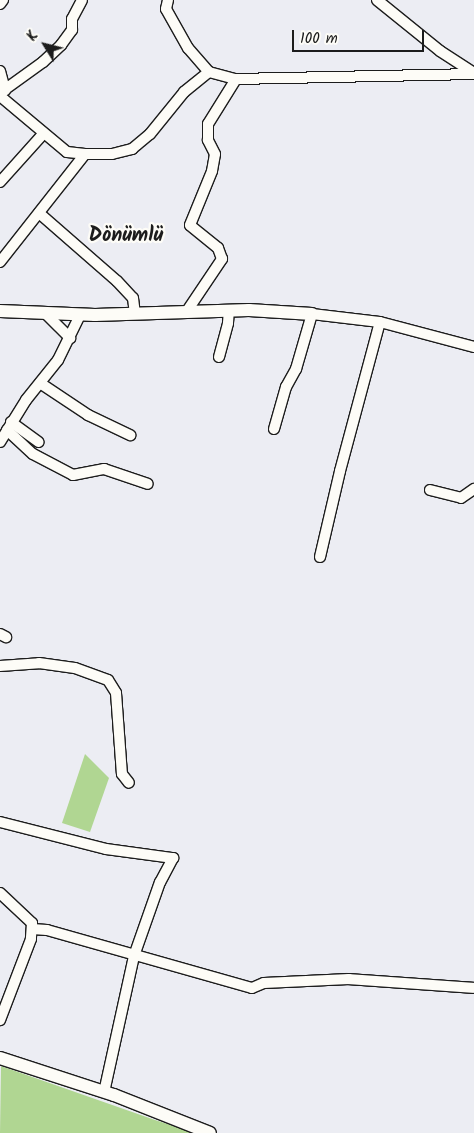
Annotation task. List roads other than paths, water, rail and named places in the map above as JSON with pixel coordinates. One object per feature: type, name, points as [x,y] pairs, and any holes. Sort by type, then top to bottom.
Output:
[{"type":"street","points":[[0,4],[3,0]]},
{"type":"street","points":[[2,93],[43,62],[61,45],[72,30],[72,19],[82,0]]},
{"type":"street","points":[[376,0],[440,51],[474,74]]},
{"type":"street","points":[[165,3],[188,48],[209,72],[236,79],[474,74]]},
{"type":"street","points":[[0,71],[2,93],[43,134],[67,152],[85,154],[112,154],[132,149],[150,134],[184,92],[209,72]]},
{"type":"street","points":[[187,311],[222,259],[218,248],[190,225],[212,171],[215,154],[208,140],[208,124],[236,79]]},
{"type":"street","points":[[0,182],[43,134]]},
{"type":"street","points":[[0,262],[85,154]]},
{"type":"street","points":[[39,213],[117,281],[133,298],[135,314]]},
{"type":"street","points":[[219,357],[228,324],[228,310]]},
{"type":"street","points":[[0,311],[47,315],[228,310],[312,314],[380,322],[474,347]]},
{"type":"street","points":[[274,429],[286,387],[296,369],[312,314]]},
{"type":"street","points":[[47,315],[70,338]]},
{"type":"street","points":[[0,442],[70,338],[80,315]]},
{"type":"street","points":[[320,557],[340,471],[380,322]]},
{"type":"street","points":[[40,383],[88,415],[130,435]]},
{"type":"street","points":[[9,426],[39,442]]},
{"type":"street","points":[[9,426],[33,454],[74,475],[104,469],[148,484]]},
{"type":"street","points":[[430,490],[461,498],[474,489]]},
{"type":"street","points":[[0,666],[39,664],[66,667],[108,680],[116,693],[122,774],[129,783]]},
{"type":"street","points":[[0,822],[106,849],[173,858],[160,882],[134,956],[104,1092]]},
{"type":"street","points":[[0,893],[32,923],[31,939],[0,1020]]},
{"type":"street","points":[[32,929],[47,930],[252,988],[264,983],[349,979],[474,988]]},
{"type":"street","points":[[0,1058],[104,1092],[210,1133]]},
{"type":"district","name":"Dönümlü","points":[[126,236]]}]
